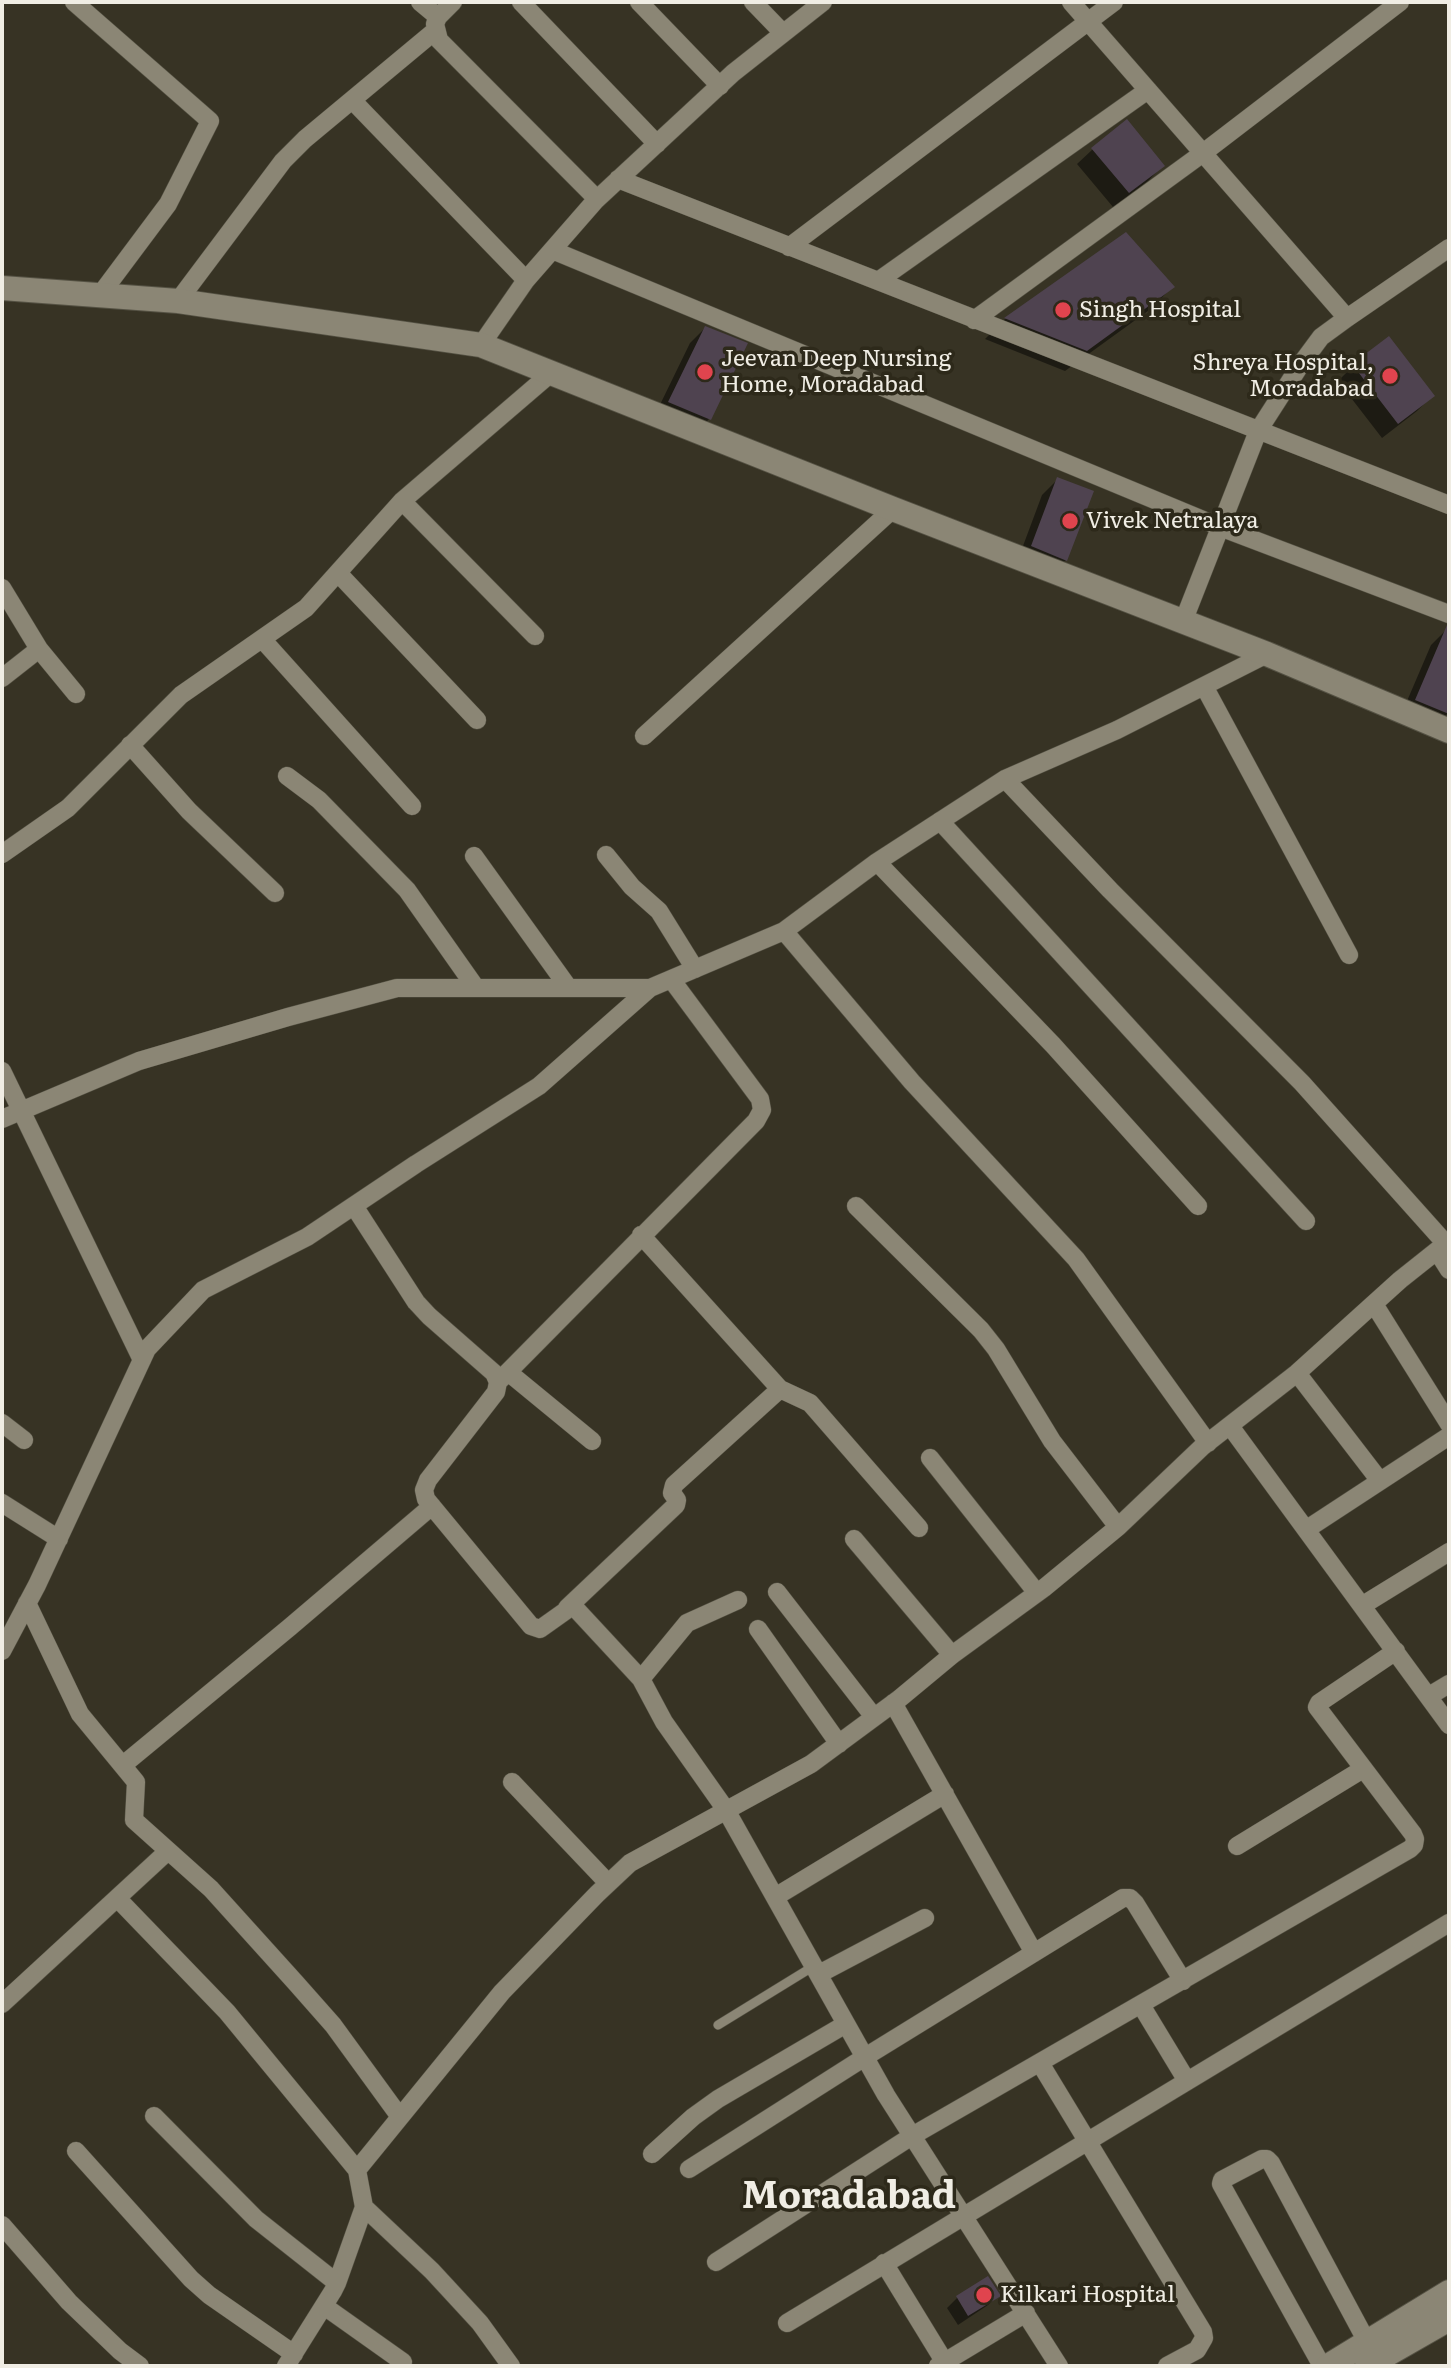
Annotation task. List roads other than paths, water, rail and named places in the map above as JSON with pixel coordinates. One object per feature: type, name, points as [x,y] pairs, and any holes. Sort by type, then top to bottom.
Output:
[{"type":"main road","points":[[2,288],[178,301],[481,345],[1267,654],[1449,731]]},
{"type":"main road","points":[[1367,2354],[1449,2292]]},
{"type":"main road","points":[[1325,2366],[1367,2354],[1449,2319]]},
{"type":"street","points":[[74,2],[210,121],[168,204],[100,295]]},
{"type":"street","points":[[420,2],[437,23],[439,40],[597,199]]},
{"type":"street","points":[[178,301],[283,161],[437,23],[453,2]]},
{"type":"street","points":[[521,2],[657,144]]},
{"type":"street","points":[[639,2],[720,86]]},
{"type":"street","points":[[753,2],[783,33]]},
{"type":"street","points":[[481,345],[526,280],[597,199],[720,86],[823,2]]},
{"type":"street","points":[[1071,2],[1347,318]]},
{"type":"street","points":[[789,247],[1114,2]]},
{"type":"street","points":[[974,320],[1203,153],[1400,2]]},
{"type":"street","points":[[878,281],[1148,90]]},
{"type":"street","points":[[352,100],[526,280]]},
{"type":"street","points":[[618,179],[1449,505]]},
{"type":"street","points":[[1183,622],[1258,431],[1301,364],[1321,337],[1449,248]]},
{"type":"street","points":[[552,250],[1220,527],[1449,614]]},
{"type":"street","points":[[2,854],[68,808],[181,695],[306,608],[402,501],[550,374]]},
{"type":"street","points":[[402,501],[535,636]]},
{"type":"street","points":[[644,736],[893,509]]},
{"type":"street","points":[[338,573],[477,720]]},
{"type":"street","points":[[2,588],[39,649],[76,694]]},
{"type":"street","points":[[262,639],[412,806]]},
{"type":"street","points":[[2,678],[39,649]]},
{"type":"street","points":[[2,1651],[59,1539],[147,1349],[203,1290],[307,1237],[540,1086],[650,988],[784,931],[877,862],[1005,779],[1117,730],[1267,654]]},
{"type":"street","points":[[1204,686],[1349,955]]},
{"type":"street","points":[[130,745],[189,811],[275,893]]},
{"type":"street","points":[[287,776],[319,800],[407,890],[476,988]]},
{"type":"street","points":[[1005,779],[1110,890],[1302,1083],[1444,1245],[1449,1270]]},
{"type":"street","points":[[940,821],[1306,1221]]},
{"type":"street","points":[[606,855],[632,887],[659,911],[695,969]]},
{"type":"street","points":[[474,856],[568,987]]},
{"type":"street","points":[[877,862],[1053,1045],[1198,1206]]},
{"type":"street","points":[[784,931],[912,1082],[1076,1259],[1208,1443]]},
{"type":"street","points":[[671,979],[760,1099],[762,1110],[756,1121],[503,1377],[496,1392],[428,1480],[424,1490],[426,1499],[531,1626],[540,1629],[676,1505],[677,1500],[672,1493],[674,1485],[780,1389]]},
{"type":"street","points":[[2,1119],[139,1061],[397,988],[650,988]]},
{"type":"street","points":[[2,1070],[142,1360]]},
{"type":"street","points":[[354,1206],[416,1302],[429,1317],[494,1373],[592,1441]]},
{"type":"street","points":[[856,1206],[981,1330],[996,1349],[1052,1441],[1118,1527]]},
{"type":"street","points":[[641,1235],[780,1389],[810,1403],[919,1528]]},
{"type":"street","points":[[357,2169],[502,1992],[630,1863],[810,1764],[893,1703],[1118,1527],[1208,1443],[1297,1373],[1444,1245]]},
{"type":"street","points":[[1374,1304],[1449,1424]]},
{"type":"street","points":[[1297,1373],[1380,1481]]},
{"type":"street","points":[[2,1423],[24,1440]]},
{"type":"street","points":[[1230,1426],[1449,1725]]},
{"type":"street","points":[[1307,1529],[1449,1436]]},
{"type":"street","points":[[930,1458],[1037,1593]]},
{"type":"street","points":[[2,1503],[59,1539]]},
{"type":"street","points":[[123,1765],[432,1506]]},
{"type":"street","points":[[854,1539],[952,1655]]},
{"type":"street","points":[[1363,1605],[1449,1552]]},
{"type":"street","points":[[777,1592],[874,1717]]},
{"type":"street","points":[[641,1679],[687,1623],[738,1600]]},
{"type":"street","points":[[27,1603],[80,1714],[136,1782],[134,1820],[211,1889],[326,2016],[400,2117]]},
{"type":"street","points":[[566,1608],[576,1609],[641,1679],[664,1722],[726,1810],[886,2095],[1059,2366]]},
{"type":"street","points":[[758,1629],[838,1744]]},
{"type":"street","points":[[716,2262],[912,2136],[1414,1845],[1413,1834],[1317,1707],[1319,1703],[1396,1651]]},
{"type":"street","points":[[1429,1696],[1449,1684]]},
{"type":"street","points":[[893,1703],[1034,1953]]},
{"type":"street","points":[[1237,1846],[1363,1769]]},
{"type":"street","points":[[512,1782],[608,1883]]},
{"type":"street","points":[[775,1897],[945,1794]]},
{"type":"street","points":[[2,2004],[168,1851]]},
{"type":"street","points":[[76,2151],[191,2279],[290,2360],[337,2283],[364,2207],[357,2169],[227,2012],[117,1898]]},
{"type":"street","points":[[689,2168],[1124,1898],[1130,1898],[1135,1903],[1183,1981]]},
{"type":"street","points":[[817,1970],[925,1919]]},
{"type":"street","points":[[787,2323],[1449,1923]]},
{"type":"street","points":[[1141,2005],[1187,2081]]},
{"type":"street","points":[[652,2154],[693,2116],[718,2099],[846,2024]]},
{"type":"street","points":[[1040,2063],[1203,2332],[1204,2338],[1196,2350],[1167,2366]]},
{"type":"street","points":[[154,2116],[256,2219],[337,2283]]},
{"type":"street","points":[[1325,2366],[1220,2184],[1222,2180],[1262,2159],[1271,2163],[1367,2354]]},
{"type":"street","points":[[364,2207],[432,2271],[480,2323],[511,2366]]},
{"type":"street","points":[[2,2225],[68,2302],[140,2366]]},
{"type":"street","points":[[884,2263],[943,2365],[1026,2313]]},
{"type":"street","points":[[324,2306],[403,2362]]},
{"type":"lane","points":[[718,2025],[817,1970]]},
{"type":"place","name":"Singh Hospital","points":[[1063,310]]},
{"type":"place","name":"Jeevan Deep Nursing Home, Moradabad","points":[[705,372]]},
{"type":"place","name":"Shreya Hospital, Moradabad","points":[[1390,376]]},
{"type":"place","name":"Vivek Netralaya","points":[[1070,521]]},
{"type":"place","name":"Kilkari Hospital","points":[[984,2295]]},
{"type":"district","name":"Moradabad","points":[[849,2197]]}]
